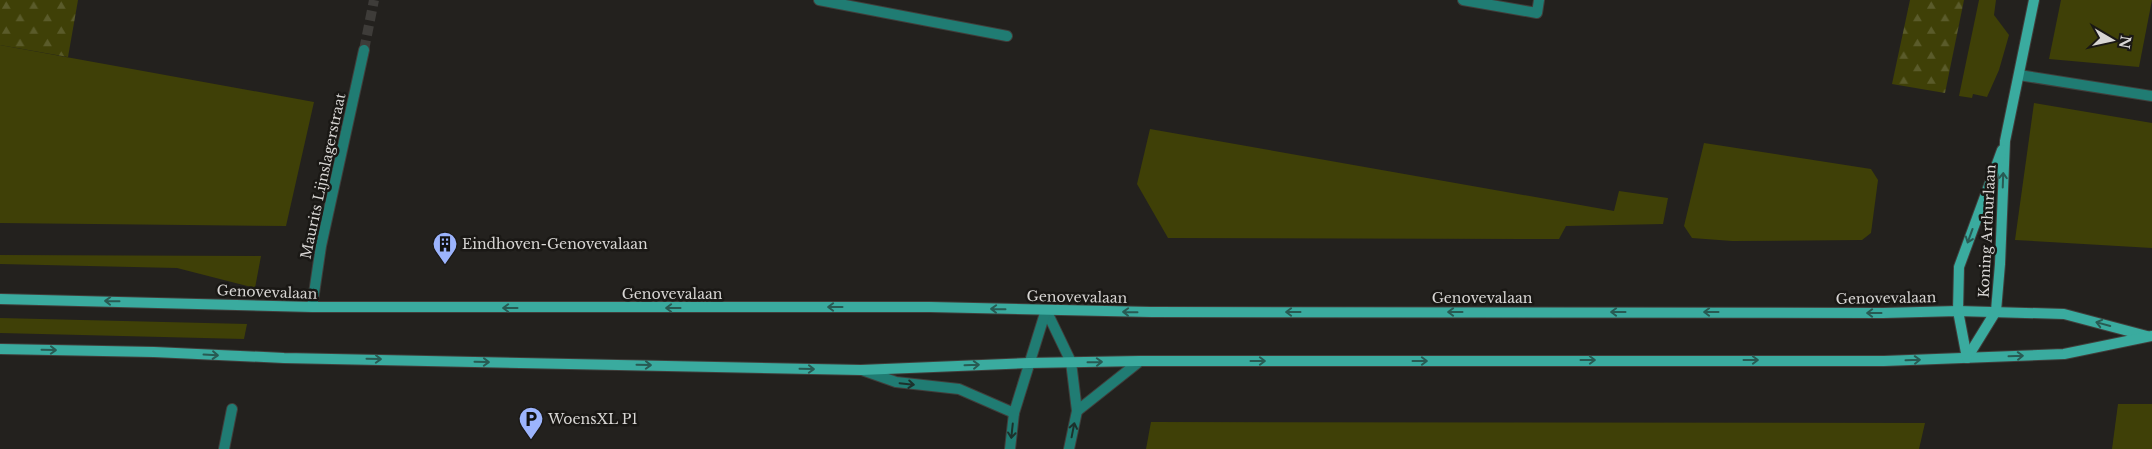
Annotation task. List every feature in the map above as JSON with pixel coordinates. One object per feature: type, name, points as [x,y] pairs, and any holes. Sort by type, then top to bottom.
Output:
[{"type":"main road","name":"Koning Arthurlaan","points":[[1967,358],[1958,311],[1959,267],[2005,141],[2034,0]]},
{"type":"main road","name":"Koning Arthurlaan","points":[[1967,358],[1996,311],[2000,264],[2005,141]]},
{"type":"main road","name":"Genovevalaan","points":[[0,299],[312,308],[930,307],[1151,312],[1883,313],[1996,311],[2064,314],[2151,336]]},
{"type":"main road","name":"Genovevalaan","points":[[0,349],[154,352],[284,358],[861,370],[1071,362],[1884,360],[1967,358],[2064,354],[2151,336]]},
{"type":"street","points":[[819,0],[1007,36]]},
{"type":"street","points":[[1463,0],[1537,13],[1539,0]]},
{"type":"street","name":"Maurits Lijnslagerstraat","points":[[312,308],[321,246],[364,50]]},
{"type":"street","points":[[2019,75],[2152,96]]},
{"type":"street","points":[[1046,310],[1071,362],[1076,411],[1069,449]]},
{"type":"street","points":[[1010,449],[1014,413],[1046,310]]},
{"type":"street","points":[[1076,411],[1140,362]]},
{"type":"street","points":[[861,370],[896,382],[959,390],[1014,413]]},
{"type":"street","points":[[224,449],[232,410]]},
{"type":"green space","points":[[0,0],[78,0],[68,57],[0,45]]},
{"type":"green space","points":[[1910,0],[1964,0],[1945,93],[1892,84]]},
{"type":"green space","points":[[1979,0],[1996,0],[1994,15],[2009,35],[1999,70],[1987,97],[1973,94],[1972,98],[1959,96]]},
{"type":"green space","points":[[2061,0],[2152,0],[2139,67],[2049,59]]},
{"type":"green space","points":[[0,45],[314,102],[286,226],[0,223]]},
{"type":"green space","points":[[2034,103],[2152,123],[2152,248],[2015,240]]},
{"type":"green space","points":[[1150,129],[1614,211],[1619,191],[1668,198],[1663,224],[1566,226],[1559,239],[1168,238],[1137,184]]},
{"type":"green space","points":[[1704,143],[1871,169],[1878,180],[1871,233],[1862,240],[1732,241],[1692,238],[1684,226]]},
{"type":"green space","points":[[0,255],[261,256],[255,288],[177,268],[0,264]]},
{"type":"green space","points":[[0,318],[247,324],[244,339],[0,333]]},
{"type":"green space","points":[[2118,404],[2152,404],[2152,449],[2112,449]]},
{"type":"green space","points":[[1151,422],[1925,423],[1919,449],[1146,449]]},
{"type":"tunnel","points":[[364,50],[374,0]]},
{"type":"place","name":"Eindhoven-Genovevalaan","points":[[445,265]]},
{"type":"place","name":"WoensXL P1","points":[[531,440]]}]
